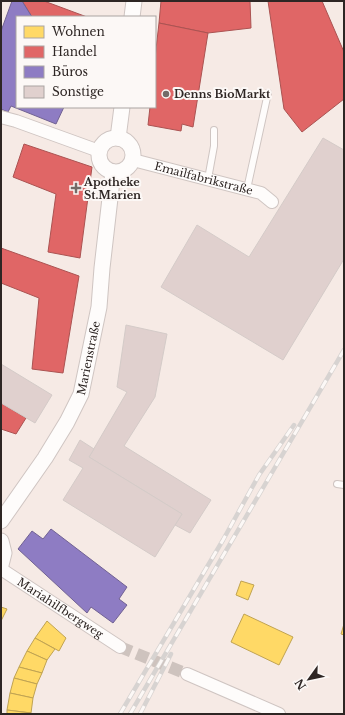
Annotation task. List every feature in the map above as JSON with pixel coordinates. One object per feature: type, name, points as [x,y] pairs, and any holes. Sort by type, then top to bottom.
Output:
[{"type":"street","points":[[132,16],[134,1]]},
{"type":"street","points":[[118,138],[122,108]]},
{"type":"street","points":[[1,117],[99,151]]},
{"type":"street","points":[[118,138],[124,139],[132,148],[134,154],[133,160],[128,168],[118,172],[113,172],[103,167],[99,157],[99,151],[101,146],[108,139],[118,138]]},
{"type":"street","name":"Emailfabrikstraße","points":[[133,160],[261,193],[272,202]]},
{"type":"street","name":"Marienstraße","points":[[1,521],[45,458],[67,422],[81,394],[99,307],[113,172]]},
{"type":"street","points":[[1,541],[4,553],[1,565]]},
{"type":"street","name":"Mariahilfbergweg","points":[[1,569],[120,647]]},
{"type":"street","points":[[187,674],[280,714]]},
{"type":"lane","points":[[247,190],[268,93]]},
{"type":"lane","points":[[208,179],[214,146],[214,130]]},
{"type":"building: Wohnen","points":[[241,581],[254,585],[248,600],[236,595]]},
{"type":"building: Wohnen","points":[[1,607],[7,609],[1,621]]},
{"type":"building: Wohnen","points":[[244,614],[293,637],[279,665],[231,642]]},
{"type":"building: Wohnen","points":[[47,621],[66,638],[59,651],[35,638]]},
{"type":"building: Wohnen","points":[[344,624],[344,635],[341,634]]},
{"type":"building: Wohnen","points":[[35,638],[55,649],[47,660],[27,651]]},
{"type":"building: Wohnen","points":[[27,651],[47,660],[42,673],[19,667]]},
{"type":"building: Wohnen","points":[[19,667],[42,673],[37,684],[14,678]]},
{"type":"building: Wohnen","points":[[14,678],[37,684],[33,698],[10,693]]},
{"type":"building: Wohnen","points":[[10,693],[33,698],[31,713],[7,710]]},
{"type":"building: Wohnen","points":[[7,710],[31,713],[7,714]]},
{"type":"building: Handel","points":[[22,1],[44,1],[84,16],[31,16]]},
{"type":"building: Handel","points":[[161,1],[250,1],[251,28],[208,33],[159,23]]},
{"type":"building: Handel","points":[[268,1],[322,1],[344,52],[344,99],[302,132],[284,109]]},
{"type":"building: Handel","points":[[159,23],[208,33],[193,127],[182,124],[181,131],[148,125],[150,108],[156,108],[156,49]]},
{"type":"building: Handel","points":[[24,144],[92,167],[80,258],[48,252],[56,194],[13,177]]},
{"type":"building: Handel","points":[[1,248],[79,276],[63,373],[32,369],[39,298],[1,283]]},
{"type":"building: Handel","points":[[1,403],[26,418],[16,434],[1,429]]},
{"type":"building: Büros","points":[[12,1],[22,1],[31,16],[16,16],[16,108],[11,106],[8,112],[1,109],[1,31]]},
{"type":"building: Büros","points":[[16,108],[64,108],[56,124]]},
{"type":"building: Büros","points":[[51,529],[127,587],[119,599],[127,605],[113,623],[91,607],[87,613],[18,549],[32,531],[43,539]]},
{"type":"building: Sonstige","points":[[323,138],[344,150],[344,259],[283,360],[161,287],[197,225],[249,257]]},
{"type":"building: Sonstige","points":[[126,325],[167,334],[155,397],[124,446],[211,500],[190,533],[175,525],[182,514],[89,457],[127,392],[117,387]]},
{"type":"building: Sonstige","points":[[1,364],[52,395],[35,423],[1,403]]},
{"type":"building: Sonstige","points":[[80,440],[94,449],[89,457],[182,514],[155,557],[63,500],[83,468],[69,460]]},
{"type":"tunnel","points":[[120,647],[187,674]]},
{"type":"railway","points":[[130,714],[344,350]]},
{"type":"railway","points":[[120,714],[223,540],[259,475],[294,425]]},
{"type":"railway","points":[[140,714],[171,654]]},
{"type":"place","name":"Denns BioMarkt","points":[[166,94]]},
{"type":"place","name":"Apotheke St.Marien","points":[[76,188]]}]
